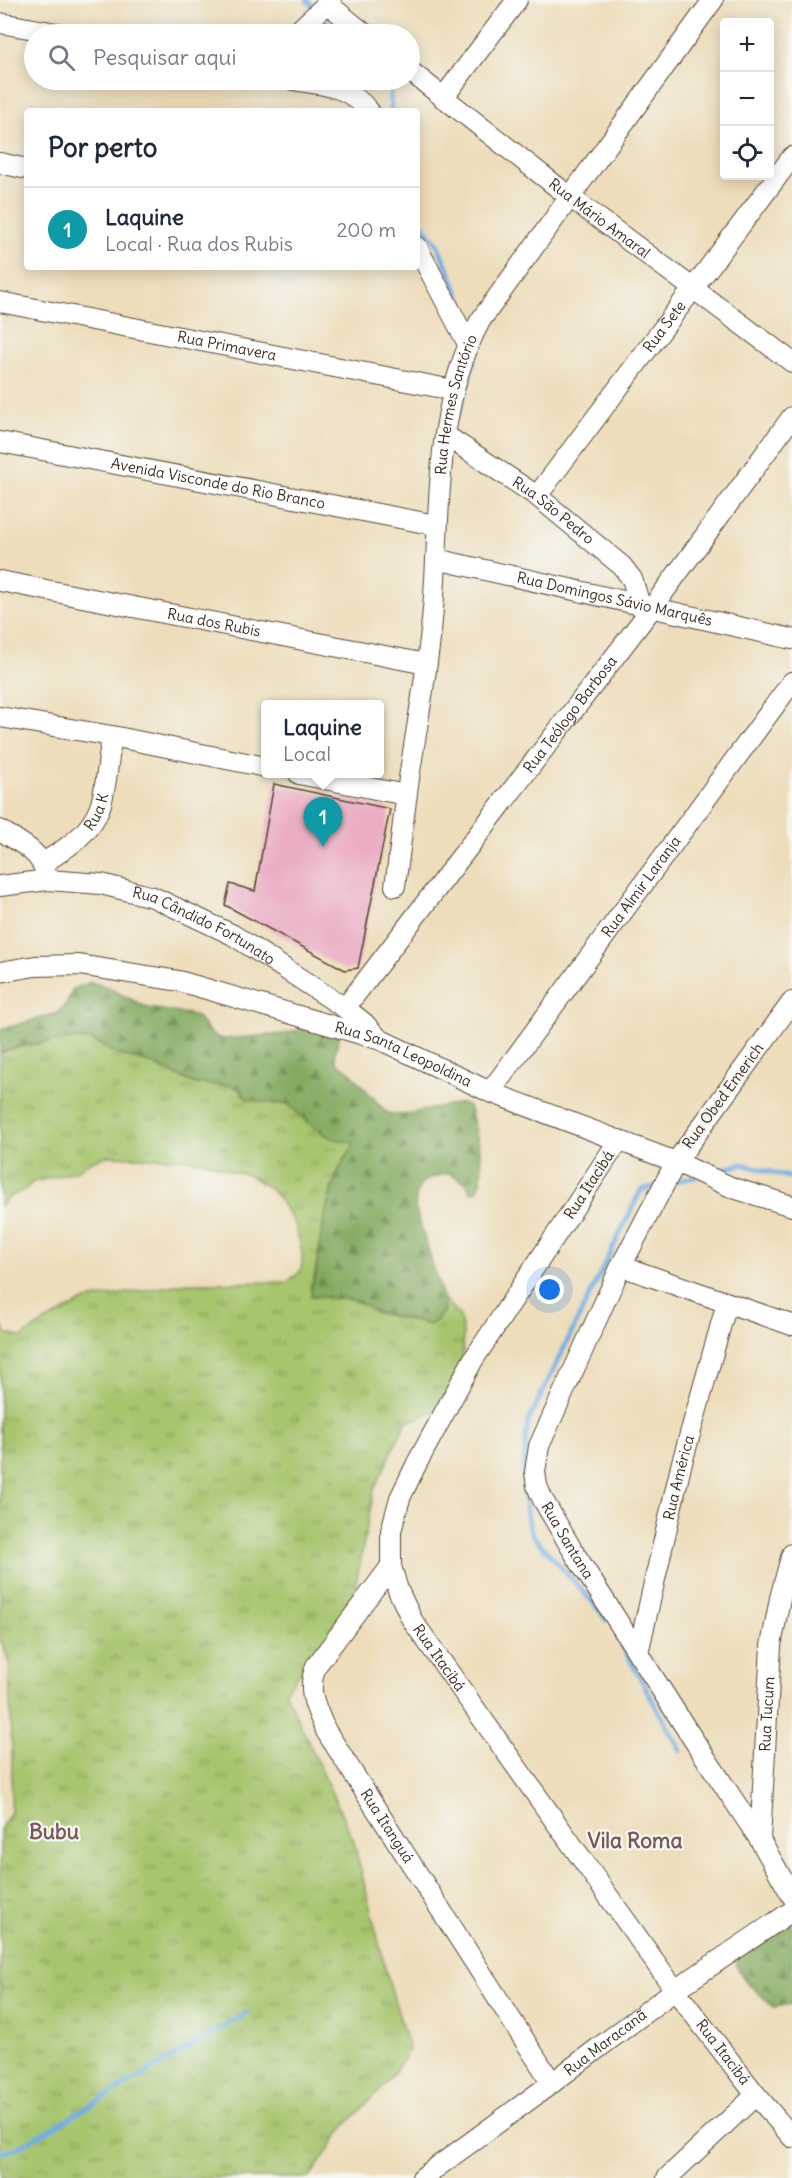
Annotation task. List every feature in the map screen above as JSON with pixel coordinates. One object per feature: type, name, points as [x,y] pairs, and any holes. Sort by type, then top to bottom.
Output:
[{"type":"street","points":[[443,98],[517,0]]},
{"type":"street","name":"Rua Hermes Santório","points":[[395,886],[432,620],[436,525],[445,435],[453,390],[468,344],[480,321],[713,0]]},
{"type":"street","points":[[306,24],[330,2],[354,24]]},
{"type":"street","points":[[0,22],[24,27]]},
{"type":"street","name":"Rua Mário Amaral","points":[[420,79],[570,197],[792,362]]},
{"type":"street","points":[[346,90],[358,98],[366,108]]},
{"type":"street","name":"Rua Sete","points":[[537,496],[792,157]]},
{"type":"street","points":[[0,163],[24,168]]},
{"type":"street","points":[[420,253],[468,344]]},
{"type":"street","name":"Rua Primavera","points":[[0,302],[453,390]]},
{"type":"street","name":"Rua Teólogo Barbosa","points":[[345,1008],[646,607],[792,417]]},
{"type":"street","name":"Rua São Pedro","points":[[445,435],[537,496],[622,566],[632,579],[646,607]]},
{"type":"street","name":"Avenida Visconde do Rio Branco","points":[[0,442],[436,525]]},
{"type":"street","name":"Rua Domingos Sávio Marquês","points":[[436,559],[792,639]]},
{"type":"street","name":"Rua dos Rubis","points":[[0,581],[426,664]]},
{"type":"street","name":"Rua Almir Laranja","points":[[490,1092],[792,682]]},
{"type":"street","points":[[0,717],[112,736],[261,766]]},
{"type":"street","name":"Rua K","points":[[46,871],[90,825],[100,807],[112,736]]},
{"type":"street","points":[[319,778],[406,795]]},
{"type":"street","points":[[5,837],[30,849],[46,871]]},
{"type":"street","name":"Rua Cândido Fortunato","points":[[0,885],[46,871],[153,897],[232,935],[345,1008],[381,1040]]},
{"type":"street","name":"Rua Santa Leopoldina","points":[[0,972],[35,966],[79,965],[168,979],[381,1040],[490,1092],[676,1162],[733,1188],[792,1206]]},
{"type":"street","name":"Rua Obed Emerich","points":[[676,1162],[792,1002]]},
{"type":"street","name":"Rua Itacibá","points":[[619,1140],[473,1360],[417,1463],[400,1498],[391,1531],[391,1566],[398,1590],[412,1620],[675,1990],[756,2095],[792,2137]]},
{"type":"street","name":"Rua Santana","points":[[676,1162],[621,1266],[539,1446],[535,1472],[537,1486],[573,1551],[760,1840],[792,1896]]},
{"type":"street","points":[[621,1266],[792,1325]]},
{"type":"street","name":"Rua América","points":[[638,1653],[681,1466],[727,1303]]},
{"type":"street","name":"Rua Tucum","points":[[760,1840],[771,1646],[780,1598],[792,1554]]},
{"type":"street","name":"Rua Itanguá","points":[[391,1566],[316,1666],[311,1679],[313,1700],[326,1731],[552,2084]]},
{"type":"street","name":"Rua Maracanã","points":[[422,2178],[552,2084],[675,1990],[792,1911]]},
{"type":"street","points":[[667,2178],[756,2095]]},
{"type":"green space","points":[[90,982],[107,987],[148,1008],[189,1014],[198,1018],[212,1035],[223,1039],[284,1034],[322,1024],[340,1033],[335,1053],[336,1062],[348,1070],[387,1113],[402,1115],[461,1103],[469,1106],[481,1161],[482,1173],[477,1191],[471,1192],[465,1182],[449,1173],[428,1179],[420,1185],[416,1198],[415,1207],[443,1298],[444,1310],[437,1320],[430,1325],[375,1312],[359,1302],[348,1299],[311,1296],[327,1207],[338,1174],[353,1147],[353,1142],[332,1138],[317,1130],[288,1104],[247,1099],[238,1088],[228,1085],[196,1084],[147,1062],[116,1054],[93,1040],[66,1039],[17,1047],[0,1053],[0,1030],[57,1013],[67,1003],[73,989]]},
{"type":"green space","points":[[66,1039],[93,1040],[116,1054],[147,1062],[196,1084],[228,1085],[262,1102],[288,1104],[353,1142],[353,1147],[338,1171],[329,1199],[310,1288],[314,1295],[348,1299],[359,1302],[375,1312],[414,1321],[444,1310],[443,1298],[460,1316],[463,1355],[458,1371],[435,1412],[406,1422],[374,1490],[350,1614],[285,1691],[353,1839],[386,1971],[409,2050],[387,2083],[345,2126],[309,2178],[0,2178],[0,1830],[11,1812],[12,1757],[9,1661],[0,1640],[0,1322],[7,1334],[22,1337],[86,1300],[187,1283],[287,1282],[300,1272],[302,1264],[302,1251],[295,1224],[277,1196],[249,1175],[211,1163],[187,1159],[107,1156],[91,1161],[78,1170],[33,1182],[26,1189],[9,1197],[0,1206],[0,1053],[17,1047]]},
{"type":"green space","points":[[792,1915],[792,2004],[773,2007],[743,1977],[735,1955]]},
{"type":"building","points":[[274,784],[390,809],[358,968],[345,970],[225,905],[230,884],[255,891]]},
{"type":"waterway","points":[[307,0],[330,24]]},
{"type":"waterway","points":[[390,90],[391,108]]},
{"type":"waterway","points":[[420,223],[436,242],[471,328]]},
{"type":"waterway","points":[[458,415],[477,350],[476,346]]},
{"type":"waterway","points":[[712,1172],[742,1164],[792,1178]]},
{"type":"waterway","points":[[672,1182],[695,1177]]},
{"type":"waterway","points":[[606,1620],[534,1537],[529,1525],[524,1497],[528,1422],[641,1190],[657,1186]]},
{"type":"waterway","points":[[619,1640],[681,1751]]},
{"type":"waterway","points":[[0,2151],[7,2152],[17,2148],[247,2013]]},
{"type":"place","name":"Laquine","points":[[323,847]]},
{"type":"district","name":"Bubu","points":[[54,1832]]},
{"type":"district","name":"Vila Roma","points":[[635,1841]]}]
